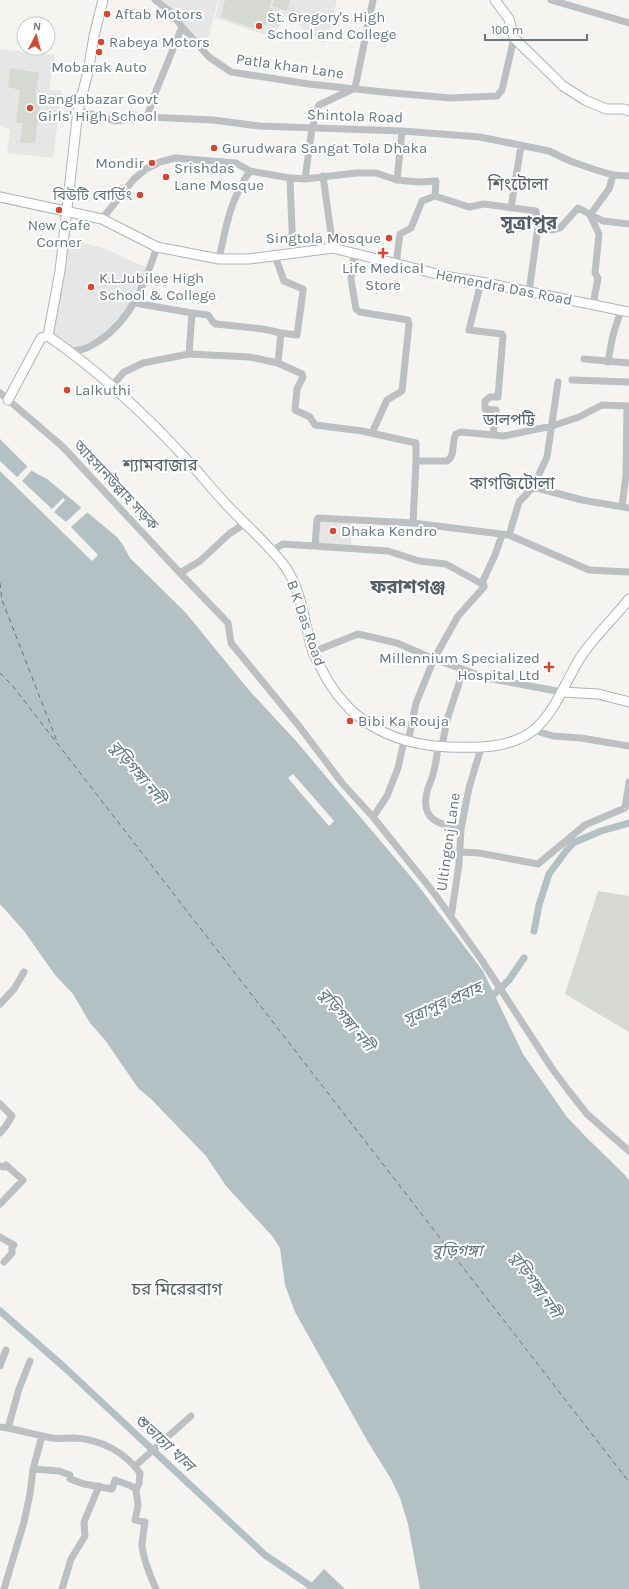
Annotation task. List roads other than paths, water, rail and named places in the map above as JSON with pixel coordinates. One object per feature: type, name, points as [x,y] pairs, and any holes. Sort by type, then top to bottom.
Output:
[{"type":"street","points":[[8,400],[41,338],[48,336],[60,271],[78,110],[88,72],[94,36],[103,0]]},
{"type":"street","name":"Patla khan Lane","points":[[155,0],[171,12],[182,27],[209,57],[231,72],[309,84],[393,93],[451,98],[496,96],[502,90],[514,38]]},
{"type":"street","points":[[305,179],[312,128],[319,105],[355,88],[373,0]]},
{"type":"street","points":[[556,0],[629,23]]},
{"type":"street","points":[[498,1],[509,19],[514,38],[563,86],[574,94],[606,109],[629,110]]},
{"type":"street","points":[[147,117],[182,27]]},
{"type":"street","name":"Shintola Road","points":[[78,110],[115,121],[147,117],[213,120],[259,126],[402,130],[480,137],[549,151],[570,161],[613,175],[629,176]]},
{"type":"street","points":[[397,180],[402,130]]},
{"type":"street","points":[[511,208],[521,146]]},
{"type":"street","points":[[102,219],[134,179],[146,169],[160,162],[175,158],[236,163],[250,171],[290,178],[305,179],[356,173],[376,174],[397,180],[420,182],[436,181],[435,196]]},
{"type":"street","points":[[219,259],[231,206],[240,186],[250,171]]},
{"type":"street","points":[[590,215],[609,189],[613,175]]},
{"type":"street","points":[[0,197],[102,219],[157,248],[219,259],[248,259],[333,248],[323,176]]},
{"type":"street","points":[[290,178],[293,254]]},
{"type":"street","points":[[396,264],[400,234],[411,228],[422,201],[435,196],[469,207],[484,204],[536,211],[538,227],[529,292]]},
{"type":"street","points":[[538,227],[553,230],[560,228],[578,208],[603,221],[629,224]]},
{"type":"street","points":[[590,215],[599,234],[595,273],[598,278],[593,305]]},
{"type":"street","points":[[71,351],[83,350],[106,336],[126,317],[141,291],[157,248]]},
{"type":"street","name":"Hemendra Das Road","points":[[333,248],[449,277],[625,311]]},
{"type":"street","points":[[354,253],[351,279],[356,309],[360,312],[408,320],[409,324],[402,391],[387,400],[372,433]]},
{"type":"street","points":[[134,303],[208,315],[216,324],[263,329],[297,335],[303,289],[284,281],[275,256]]},
{"type":"street","points":[[481,282],[469,330],[502,334],[503,336],[498,397],[490,397],[485,401],[485,409],[496,410],[493,435]]},
{"type":"street","points":[[608,362],[614,330],[625,311]]},
{"type":"street","points":[[189,354],[192,313]]},
{"type":"street","points":[[278,363],[281,333]]},
{"type":"street","name":"B K Das Road","points":[[48,336],[71,351],[131,402],[189,462],[244,524],[286,568],[296,587],[313,652],[326,680],[337,696],[359,719],[379,730],[406,741],[440,746],[481,748],[514,740],[533,730],[553,708],[575,667],[591,643],[629,599]]},
{"type":"street","points":[[112,386],[124,372],[143,363],[189,354],[235,356],[278,363],[302,374],[303,377],[297,389],[295,410],[310,417],[315,425],[372,433],[416,443],[413,523]]},
{"type":"street","points":[[584,359],[629,363]]},
{"type":"street","points":[[572,380],[629,382]]},
{"type":"street","points":[[373,817],[387,796],[398,768],[416,703],[434,659],[458,616],[484,587],[482,583],[506,535],[519,502],[533,487],[547,457],[558,382]]},
{"type":"street","name":"আহসানউল্লাহ সড়ক","points":[[0,393],[62,447],[228,623],[232,643],[299,726],[342,783],[373,817],[451,917],[481,959],[551,1067],[587,1114],[629,1151]]},
{"type":"street","points":[[416,461],[450,460],[452,457],[453,438],[456,434],[461,432],[504,436],[552,426],[579,417],[602,405],[628,406],[626,507],[582,500],[533,487]]},
{"type":"street","points":[[315,546],[316,520],[318,518],[413,523],[506,535],[589,570],[629,572]]},
{"type":"street","points":[[180,573],[200,561],[229,534],[244,524]]},
{"type":"street","points":[[271,551],[283,544],[388,550],[419,561],[446,564],[482,583]]},
{"type":"street","points":[[313,652],[358,634],[397,643],[463,671],[487,678],[562,692],[598,694],[629,702]]},
{"type":"street","points":[[461,829],[440,824],[428,814],[425,806],[427,792],[434,773],[447,720],[463,671]]},
{"type":"street","points":[[533,730],[553,736],[581,738],[629,746]]},
{"type":"street","name":"Ultingonj Lane","points":[[451,917],[460,852],[461,829],[469,788],[481,748]]},
{"type":"street","points":[[460,852],[479,853],[538,864],[585,826],[625,808],[629,782]]},
{"type":"street","points":[[0,1004],[14,989],[24,972]]},
{"type":"street","points":[[0,1104],[12,1116],[0,1133]]},
{"type":"street","points":[[0,1166],[4,1167],[6,1165],[23,1180],[0,1204]]},
{"type":"street","points":[[0,1237],[14,1245],[12,1248],[12,1253],[4,1262]]},
{"type":"street","points":[[0,1366],[6,1350]]},
{"type":"street","points":[[8,1428],[19,1389],[30,1361]]},
{"type":"street","points":[[137,1464],[191,1416]]},
{"type":"street","points":[[0,1427],[62,1440],[73,1438],[91,1440],[109,1447],[137,1464],[140,1473],[139,1484],[136,1489],[138,1506],[135,1520],[145,1522],[142,1546],[146,1567],[156,1589]]},
{"type":"street","points":[[4,1589],[24,1522],[30,1494],[33,1469],[42,1436]]},
{"type":"street","points":[[33,1469],[59,1471],[70,1475],[70,1479],[84,1484],[112,1489],[115,1480],[136,1489]]},
{"type":"street","points":[[62,1589],[71,1559],[84,1536],[84,1522],[99,1486]]},
{"type":"water","name":"বুড়িগঙ্গা","points":[[0,439],[32,471],[47,479],[117,537],[130,558],[186,613],[248,689],[296,741],[417,884],[483,971],[523,1054],[567,1117],[629,1180],[629,1589],[420,1589],[408,1524],[400,1498],[391,1479],[368,1442],[295,1312],[285,1285],[280,1248],[273,1237],[226,1186],[206,1156],[151,1099],[138,1088],[105,1040],[90,1023],[73,994],[55,975],[24,931],[0,904]]},
{"type":"water","points":[[324,1569],[345,1589],[306,1589]]},
{"type":"waterway","points":[[534,931],[539,905],[549,874],[573,843],[601,831],[629,823]]},
{"type":"waterway","name":"সূত্রাপুর প্রবাহ","points":[[488,1000],[509,980],[524,958]]},
{"type":"waterway","name":"শুভাঢ্যা খাল","points":[[0,1311],[64,1367],[265,1555],[315,1589]]},
{"type":"place","name":"Aftab Motors","points":[[107,14]]},
{"type":"place","name":"St. Gregory's High School and College","points":[[259,26]]},
{"type":"place","name":"Rabeya Motors","points":[[101,42]]},
{"type":"place","name":"Mobarak Auto","points":[[99,52]]},
{"type":"place","name":"Banglabazar Govt Girls' High School","points":[[30,108]]},
{"type":"place","name":"Gurudwara Sangat Tola Dhaka","points":[[214,148]]},
{"type":"place","name":"Mondir","points":[[152,163]]},
{"type":"place","name":"Srishdas Lane Mosque","points":[[166,177]]},
{"type":"place","name":"বিউটি বোর্ডিং","points":[[140,195]]},
{"type":"place","name":"New Cafe Corner","points":[[59,210]]},
{"type":"place","name":"Singtola Mosque","points":[[389,238]]},
{"type":"place","name":"Life Medical Store","points":[[383,253]]},
{"type":"place","name":"K.L.Jubilee High School & College","points":[[91,287]]},
{"type":"place","name":"Lalkuthi","points":[[67,390]]},
{"type":"place","name":"Dhaka Kendro","points":[[333,531]]},
{"type":"place","name":"Millennium Specialized Hospital Ltd","points":[[549,667]]},
{"type":"place","name":"Bibi Ka Rouja","points":[[350,721]]},
{"type":"district","name":"শিংটোলা","points":[[518,184]]},
{"type":"district","name":"সূত্রাপুর","points":[[529,222]]},
{"type":"district","name":"ডালপট্টি","points":[[509,419]]},
{"type":"district","name":"শ্যামবাজার","points":[[160,465]]},
{"type":"district","name":"কাগজিটোলা","points":[[512,483]]},
{"type":"district","name":"ফরাশগঞ্জ","points":[[408,586]]},
{"type":"district","name":"চর মিরেরবাগ","points":[[177,1289]]},
{"type":"water label","name":"বুড়িগঙ্গা নদী","points":[[138,772]]},
{"type":"water label","name":"বুড়িগঙ্গা নদী","points":[[347,1019]]},
{"type":"water label","name":"বুড়িগঙ্গা নদী","points":[[536,1284]]}]
